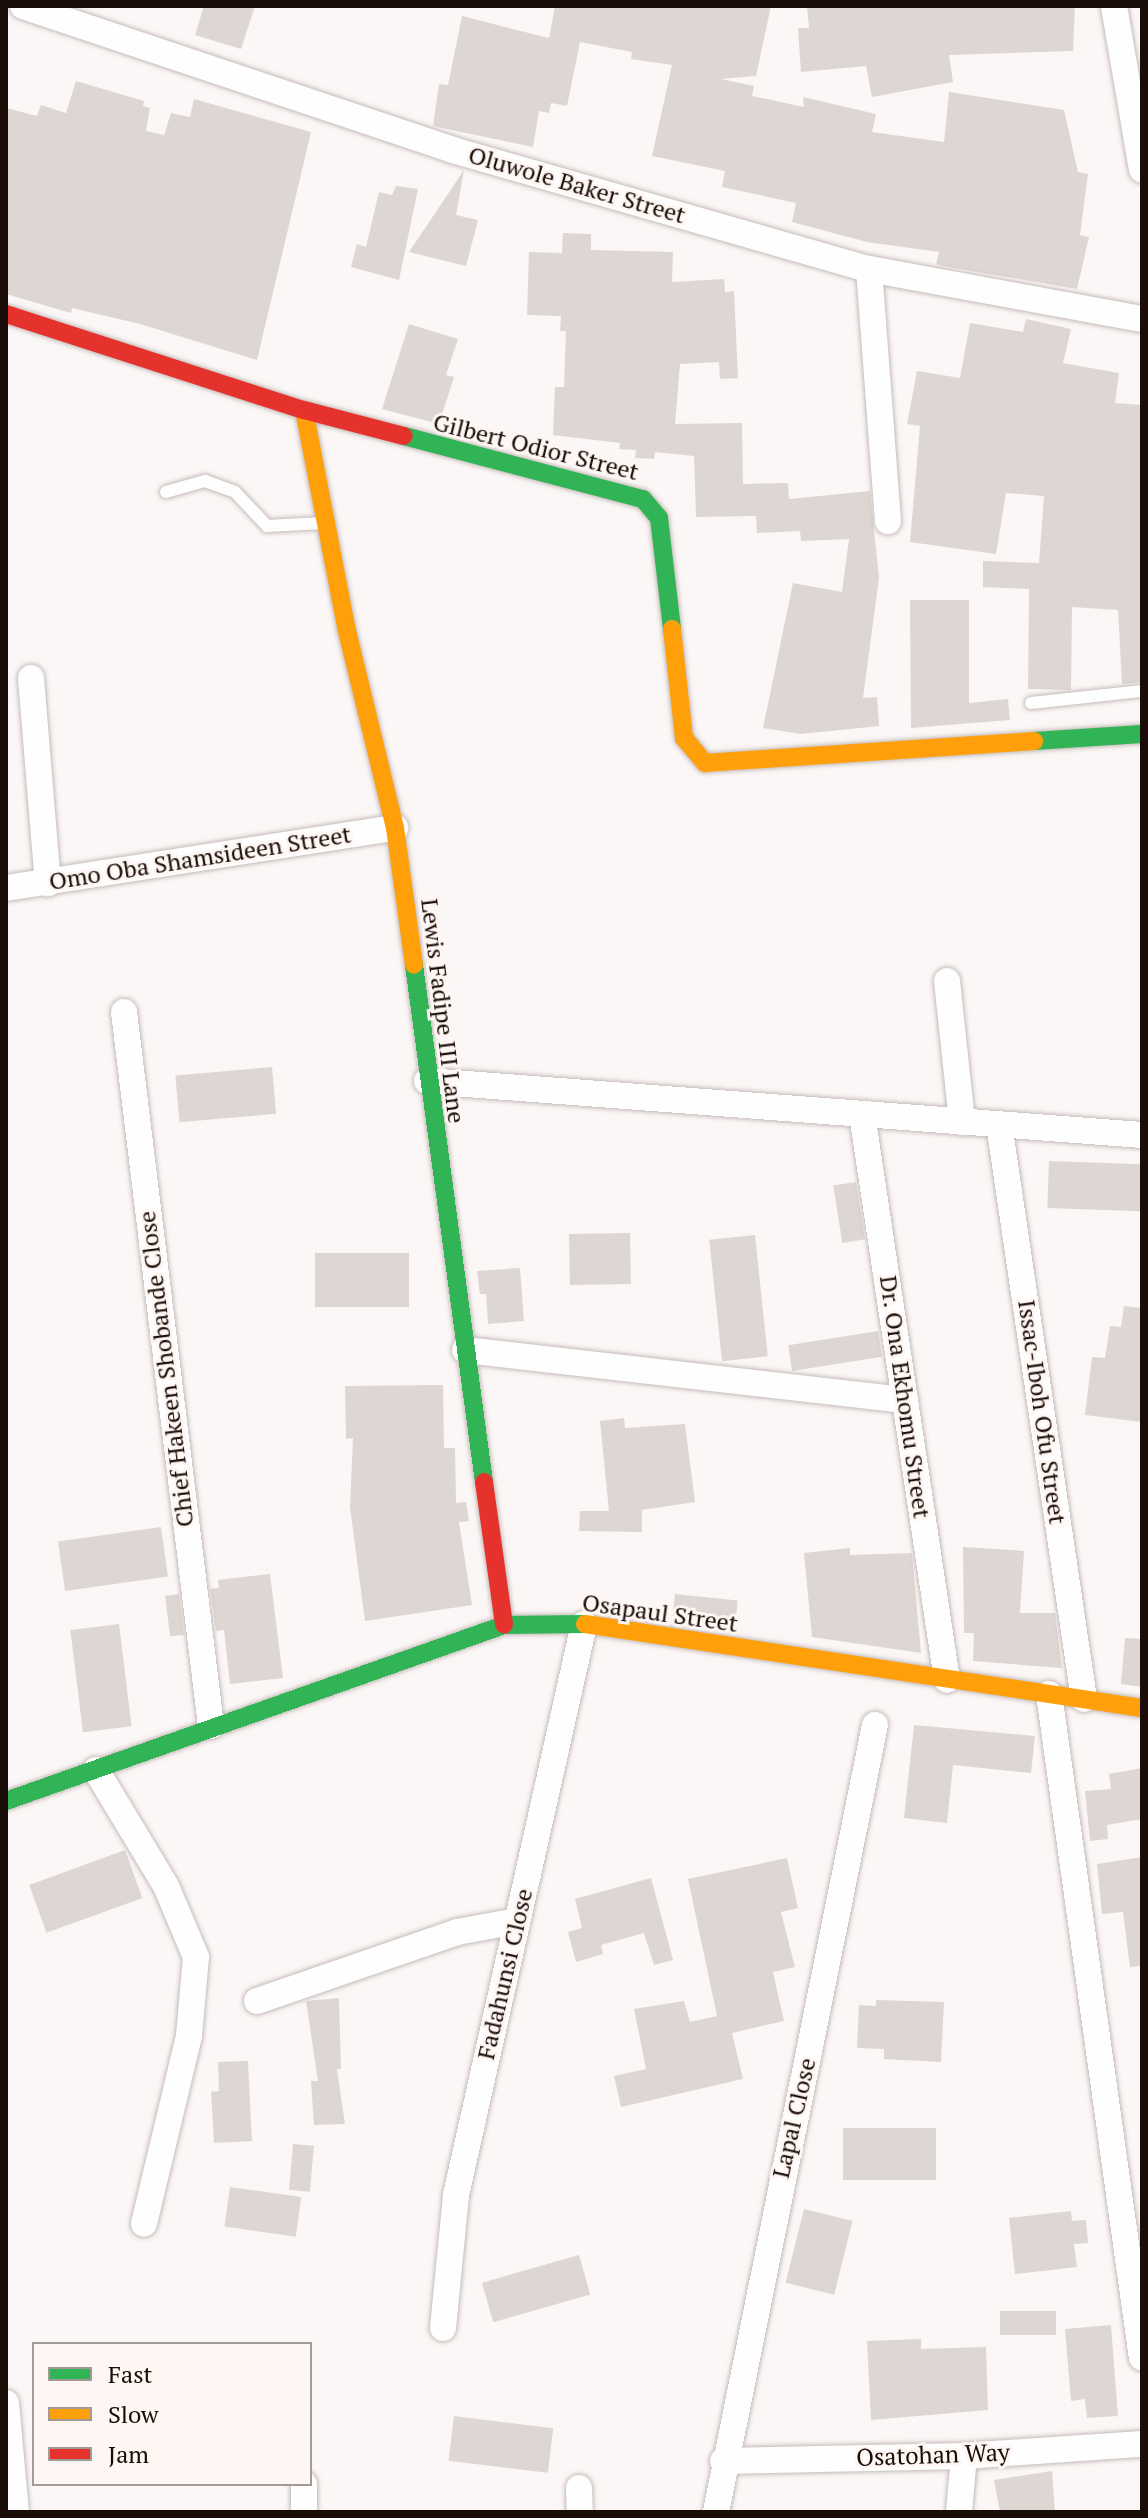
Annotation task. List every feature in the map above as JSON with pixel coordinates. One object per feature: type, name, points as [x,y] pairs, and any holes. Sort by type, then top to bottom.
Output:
[{"type":"street","name":"Oluwole Baker Street","points":[[23,6],[453,150],[869,269],[1142,319]]},
{"type":"street","points":[[1114,6],[1142,170]]},
{"type":"street","points":[[869,269],[888,521]]},
{"type":"street","name":"Gilbert Odior Street","points":[[6,314],[304,410],[651,504],[659,518],[679,714],[691,751],[705,763],[1142,734]]},
{"type":"street","name":"Lewis Fadipe III Lane","points":[[304,410],[326,523],[395,828],[427,1081],[504,1625]]},
{"type":"street","points":[[31,678],[48,883]]},
{"type":"street","name":"Omo Oba Shamsideen Street","points":[[6,888],[395,828]]},
{"type":"street","points":[[947,981],[962,1122]]},
{"type":"street","name":"Chief Hakeen Shobande Close","points":[[124,1012],[211,1726]]},
{"type":"street","points":[[427,1081],[1142,1135]]},
{"type":"street","name":"Dr. Ona Ekhomu Street","points":[[862,1114],[947,1680]]},
{"type":"street","name":"Issac-Iboh Ofu Street","points":[[999,1124],[1084,1699]]},
{"type":"street","points":[[465,1350],[905,1400]]},
{"type":"street","name":"Osapaul Street","points":[[6,1801],[211,1726],[504,1625],[584,1624],[1142,1708]]},
{"type":"street","name":"Fadahunsi Close","points":[[443,2328],[456,2195],[584,1624]]},
{"type":"street","points":[[1049,1694],[1142,2358]]},
{"type":"street","name":"Lapal Close","points":[[716,2512],[723,2461],[875,1725]]},
{"type":"street","points":[[96,1770],[166,1886],[196,1957],[195,2007],[144,2224]]},
{"type":"street","points":[[257,2001],[457,1932],[517,1921]]},
{"type":"street","points":[[6,2403],[16,2512]]},
{"type":"street","name":"Osatohan Way","points":[[723,2461],[964,2456],[1142,2444]]},
{"type":"street","points":[[959,2512],[964,2456]]},
{"type":"street","points":[[304,2486],[304,2512]]},
{"type":"lane","points":[[166,492],[205,481],[235,492],[267,526],[326,523]]},
{"type":"lane","points":[[1031,703],[1142,691]]},
{"type":"building","points":[[204,6],[255,6],[241,49],[195,35]]},
{"type":"building","points":[[555,6],[771,6],[756,76],[721,79],[754,86],[752,96],[804,107],[803,97],[876,114],[872,132],[944,142],[949,92],[1064,110],[1078,172],[1088,174],[1080,235],[1089,237],[1077,289],[948,267],[936,264],[939,252],[867,242],[792,222],[796,203],[722,187],[725,171],[652,156],[672,65],[631,59],[632,52],[580,42],[567,106],[551,103],[549,113],[539,111],[533,147],[433,126],[439,84],[448,85],[462,16],[549,38]]},
{"type":"building","points":[[807,6],[1075,6],[1073,51],[949,55],[953,82],[872,97],[866,66],[801,72],[798,28],[809,28]]},
{"type":"building","points":[[76,81],[144,101],[143,106],[150,108],[146,131],[164,135],[171,113],[190,117],[194,99],[311,132],[257,360],[140,324],[72,308],[71,313],[6,294],[6,108],[37,116],[41,105],[66,113]]},
{"type":"building","points":[[464,170],[456,215],[478,220],[466,266],[409,252]]},
{"type":"building","points":[[396,186],[418,189],[399,280],[351,267],[357,244],[366,247],[379,192],[392,195]]},
{"type":"building","points":[[563,233],[591,234],[591,250],[673,252],[672,282],[724,279],[725,292],[734,291],[738,378],[720,379],[719,362],[680,364],[675,424],[742,423],[743,484],[788,483],[789,499],[870,491],[879,578],[863,698],[877,697],[879,726],[801,734],[763,728],[793,583],[842,592],[849,539],[801,541],[800,531],[757,533],[756,516],[696,517],[694,456],[655,452],[654,459],[635,458],[636,450],[619,449],[620,443],[553,435],[555,387],[564,387],[566,331],[560,331],[561,316],[527,315],[529,252],[562,253]]},
{"type":"building","points":[[1026,319],[1071,329],[1063,363],[1119,373],[1115,403],[1142,405],[1142,682],[1122,684],[1118,610],[1072,607],[1071,690],[1028,689],[1029,589],[983,587],[983,561],[1039,563],[1044,496],[1006,493],[996,554],[910,542],[920,426],[907,424],[917,371],[960,378],[970,323],[1023,332]]},
{"type":"building","points":[[409,324],[458,339],[446,375],[454,377],[439,424],[382,409]]},
{"type":"building","points":[[910,600],[969,600],[969,703],[1008,699],[1010,720],[911,728]]},
{"type":"building","points":[[272,1067],[276,1114],[179,1122],[175,1075]]},
{"type":"building","points":[[1049,1161],[1142,1164],[1140,1211],[1047,1208]]},
{"type":"building","points":[[856,1182],[865,1239],[842,1243],[833,1186]]},
{"type":"building","points":[[630,1233],[631,1284],[570,1285],[569,1234]]},
{"type":"building","points":[[755,1235],[768,1356],[722,1361],[709,1240]]},
{"type":"building","points":[[315,1253],[409,1253],[409,1307],[315,1307]]},
{"type":"building","points":[[520,1268],[524,1321],[488,1324],[486,1294],[480,1294],[477,1271]]},
{"type":"building","points":[[1124,1306],[1142,1308],[1142,1422],[1085,1415],[1092,1357],[1105,1358],[1110,1326],[1121,1327]]},
{"type":"building","points":[[878,1331],[882,1357],[792,1371],[788,1345]]},
{"type":"building","points":[[443,1385],[444,1448],[455,1448],[456,1503],[466,1502],[469,1521],[459,1522],[472,1605],[365,1621],[350,1507],[353,1438],[346,1439],[345,1386]]},
{"type":"building","points":[[624,1418],[625,1428],[685,1424],[695,1502],[642,1510],[642,1532],[579,1531],[580,1511],[609,1511],[600,1421]]},
{"type":"building","points":[[161,1527],[168,1577],[65,1591],[58,1541]]},
{"type":"building","points":[[963,1547],[1024,1551],[1020,1613],[1055,1613],[1062,1668],[973,1661],[974,1633],[964,1633]]},
{"type":"building","points":[[850,1548],[850,1555],[912,1553],[921,1653],[812,1637],[804,1553]]},
{"type":"building","points":[[270,1574],[283,1678],[230,1684],[224,1630],[216,1631],[210,1589],[219,1588],[218,1580]]},
{"type":"building","points":[[179,1594],[184,1635],[170,1636],[165,1596]]},
{"type":"building","points":[[675,1594],[738,1601],[735,1622],[673,1616]]},
{"type":"building","points":[[119,1624],[132,1726],[83,1732],[70,1630]]},
{"type":"building","points":[[1125,1638],[1142,1639],[1142,1687],[1121,1684]]},
{"type":"building","points":[[914,1725],[1035,1736],[1031,1773],[953,1765],[947,1823],[904,1818]]},
{"type":"building","points":[[1142,1768],[1142,1819],[1107,1825],[1108,1839],[1090,1841],[1085,1791],[1111,1789],[1109,1774]]},
{"type":"building","points":[[125,1850],[142,1898],[47,1933],[29,1885]]},
{"type":"building","points":[[1142,1857],[1142,1966],[1130,1967],[1123,1912],[1102,1914],[1097,1864]]},
{"type":"building","points":[[787,1858],[798,1908],[781,1912],[795,1967],[773,1972],[784,2021],[732,2033],[743,2079],[621,2107],[614,2076],[646,2069],[634,2009],[684,2001],[690,2022],[717,2016],[688,1879]]},
{"type":"building","points":[[651,1878],[673,1960],[654,1965],[644,1933],[601,1945],[603,1954],[576,1962],[568,1932],[582,1928],[575,1899]]},
{"type":"building","points":[[339,1998],[341,2069],[337,2069],[345,2124],[314,2125],[311,2081],[318,2081],[306,2001]]},
{"type":"building","points":[[876,2000],[944,2002],[941,2062],[884,2059],[884,2049],[857,2048],[859,2005],[876,2006]]},
{"type":"building","points":[[248,2061],[252,2141],[214,2143],[211,2092],[219,2091],[218,2062]]},
{"type":"building","points":[[843,2128],[936,2128],[936,2180],[843,2180]]},
{"type":"building","points":[[293,2144],[314,2146],[310,2192],[289,2190]]},
{"type":"building","points":[[230,2187],[301,2197],[296,2237],[224,2227]]},
{"type":"building","points":[[804,2209],[853,2221],[834,2295],[786,2283]]},
{"type":"building","points":[[1071,2211],[1072,2221],[1086,2220],[1088,2243],[1074,2244],[1077,2267],[1015,2274],[1009,2218]]},
{"type":"building","points":[[579,2255],[590,2294],[493,2322],[482,2283]]},
{"type":"building","points":[[1000,2311],[1056,2311],[1056,2335],[1000,2335]]},
{"type":"building","points":[[1111,2325],[1118,2416],[1087,2418],[1085,2399],[1071,2401],[1065,2329]]},
{"type":"building","points":[[921,2339],[921,2349],[986,2347],[988,2410],[871,2420],[867,2341]]},
{"type":"building","points":[[454,2416],[553,2428],[548,2473],[449,2461]]},
{"type":"building","points":[[1052,2471],[1055,2512],[1000,2512],[994,2480]]},
{"type":"traffic: fast","points":[[404,436],[643,499],[659,518],[672,629]]},
{"type":"traffic: fast","points":[[1034,741],[1142,734]]},
{"type":"traffic: fast","points":[[414,965],[484,1482]]},
{"type":"traffic: fast","points":[[6,1801],[504,1625],[585,1624]]},
{"type":"traffic: slow","points":[[304,410],[346,627],[395,828],[414,965]]},
{"type":"traffic: slow","points":[[672,629],[684,738],[705,763],[1034,741]]},
{"type":"traffic: slow","points":[[585,1624],[1142,1708]]},
{"type":"traffic: jam","points":[[6,314],[304,410],[404,436]]},
{"type":"traffic: jam","points":[[484,1482],[504,1625]]}]
